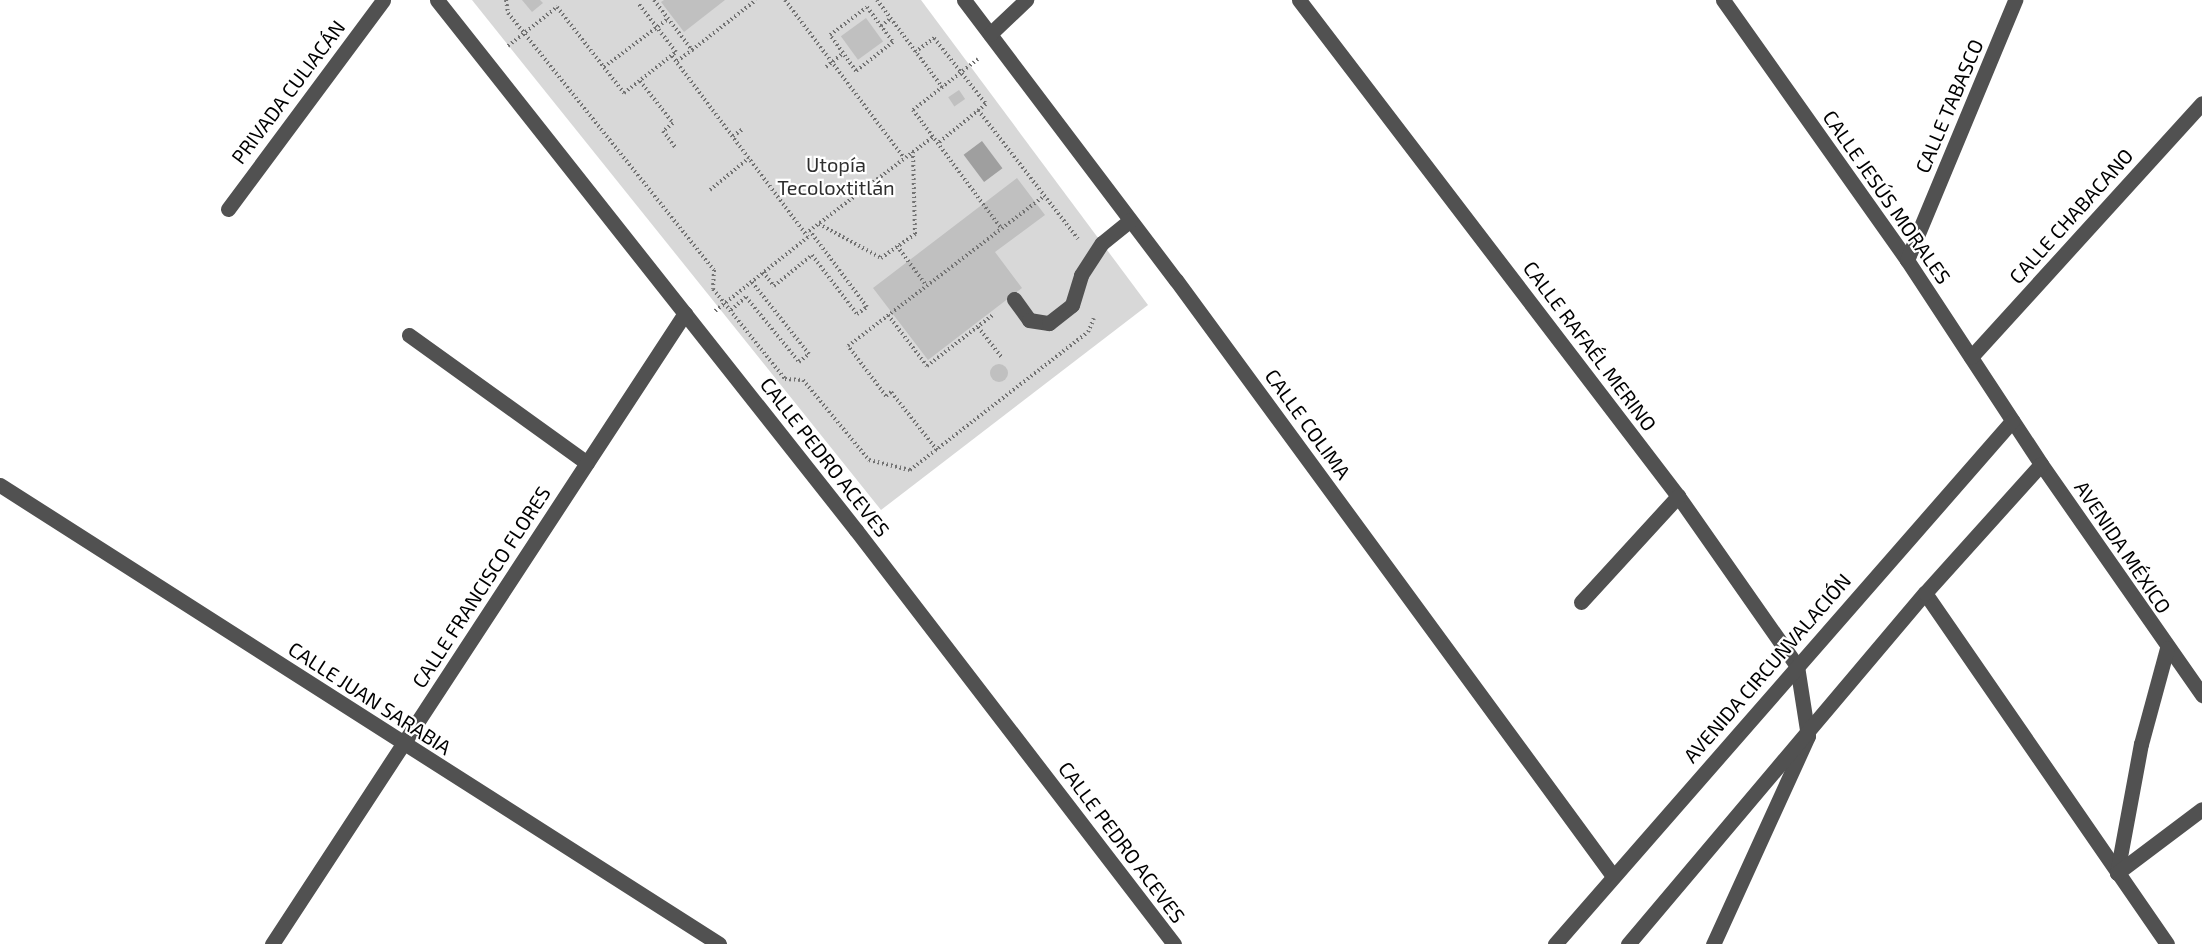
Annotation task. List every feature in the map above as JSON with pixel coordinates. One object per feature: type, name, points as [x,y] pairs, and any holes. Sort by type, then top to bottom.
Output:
[{"type":"street","name":"PRIVADA CULIACÁN","points":[[228,209],[383,0]]},
{"type":"street","name":"CALLE PEDRO ACEVES","points":[[437,0],[685,313],[1174,944]]},
{"type":"street","name":"CALLE COLIMA","points":[[964,0],[1130,220],[1613,876]]},
{"type":"street","points":[[994,39],[1026,0]]},
{"type":"street","name":"CALLE RAFAÉL MERINO","points":[[1299,0],[1678,496],[1797,666],[1808,736]]},
{"type":"street","name":"CALLE JESÚS MORALES","points":[[1723,0],[1907,260],[2012,421]]},
{"type":"street","name":"CALLE TABASCO","points":[[1907,260],[2015,0]]},
{"type":"street","name":"CALLE CHABACANO","points":[[1971,357],[2202,103]]},
{"type":"street","points":[[1014,299],[1029,320],[1049,323],[1072,305],[1087,263],[1102,243],[1130,220]]},
{"type":"street","name":"CALLE FRANCISCO FLORES","points":[[272,944],[685,313]]},
{"type":"street","points":[[410,335],[587,463]]},
{"type":"street","name":"AVENIDA CIRCUNVALACIÓN","points":[[1561,942],[1613,876],[2012,421]]},
{"type":"street","name":"AVENIDA MÉXICO","points":[[2012,421],[2167,648],[2202,695]]},
{"type":"street","points":[[1628,944],[1808,736],[1925,593],[2041,464]]},
{"type":"street","name":"CALLE JUAN SARABIA","points":[[0,485],[719,944]]},
{"type":"street","points":[[1581,602],[1678,496]]},
{"type":"street","points":[[1925,593],[2167,944]]},
{"type":"street","points":[[2117,873],[2141,744],[2167,648]]},
{"type":"street","points":[[1713,944],[1808,736]]},
{"type":"street","points":[[2117,873],[2202,809]]},
{"type":"path","points":[[506,0],[508,14],[714,270],[713,289],[785,379],[803,380],[869,460],[910,470],[1088,332],[1094,319],[1093,308]]},
{"type":"path","points":[[654,0],[692,50]]},
{"type":"path","points":[[677,61],[756,0]]},
{"type":"path","points":[[785,0],[904,159]]},
{"type":"path","points":[[877,0],[942,87]]},
{"type":"path","points":[[508,46],[557,7],[624,93],[676,52],[638,3]]},
{"type":"path","points":[[867,7],[881,26],[893,42],[856,71],[830,35],[867,7]]},
{"type":"path","points":[[604,67],[668,19]]},
{"type":"path","points":[[881,26],[890,19]]},
{"type":"path","points":[[915,52],[934,38],[986,105],[938,143]]},
{"type":"path","points":[[994,39],[960,72],[913,110],[1001,228]]},
{"type":"path","points":[[825,67],[843,53]]},
{"type":"path","points":[[672,56],[867,307],[856,314],[812,255],[774,286],[763,272]]},
{"type":"path","points":[[640,81],[673,123],[663,131],[675,147]]},
{"type":"path","points":[[978,110],[1085,248],[1087,263]]},
{"type":"path","points":[[733,136],[743,129]]},
{"type":"path","points":[[736,294],[808,237],[808,232],[933,137]]},
{"type":"path","points":[[819,224],[881,258],[915,234],[913,152]]},
{"type":"path","points":[[710,190],[749,158]]},
{"type":"path","points":[[937,450],[891,392],[886,396],[848,345],[1044,196]]},
{"type":"path","points":[[897,246],[926,285]]},
{"type":"path","points":[[730,310],[746,297],[799,362],[809,354],[752,282]]},
{"type":"path","points":[[888,315],[927,366],[1014,299]]},
{"type":"path","points":[[978,327],[1002,358]]},
{"type":"green space","name":"Utopía Tecoloxtitlán","points":[[472,0],[921,0],[1148,305],[881,510]]},
{"type":"shaded area","points":[[982,141],[1002,168],[984,182],[964,155]]},
{"type":"building","points":[[522,0],[540,0],[543,3],[532,12]]},
{"type":"building","points":[[664,0],[725,0],[684,32],[661,2]]},
{"type":"building","points":[[866,18],[883,41],[858,60],[841,36]]},
{"type":"building","points":[[959,90],[965,99],[954,106],[948,97]]},
{"type":"building","points":[[1017,178],[1045,215],[995,252],[1022,288],[928,360],[873,288]]},
{"type":"building","points":[[999,364],[1007,369],[1008,373],[1003,381],[999,382],[991,377],[990,373],[995,365]]}]
